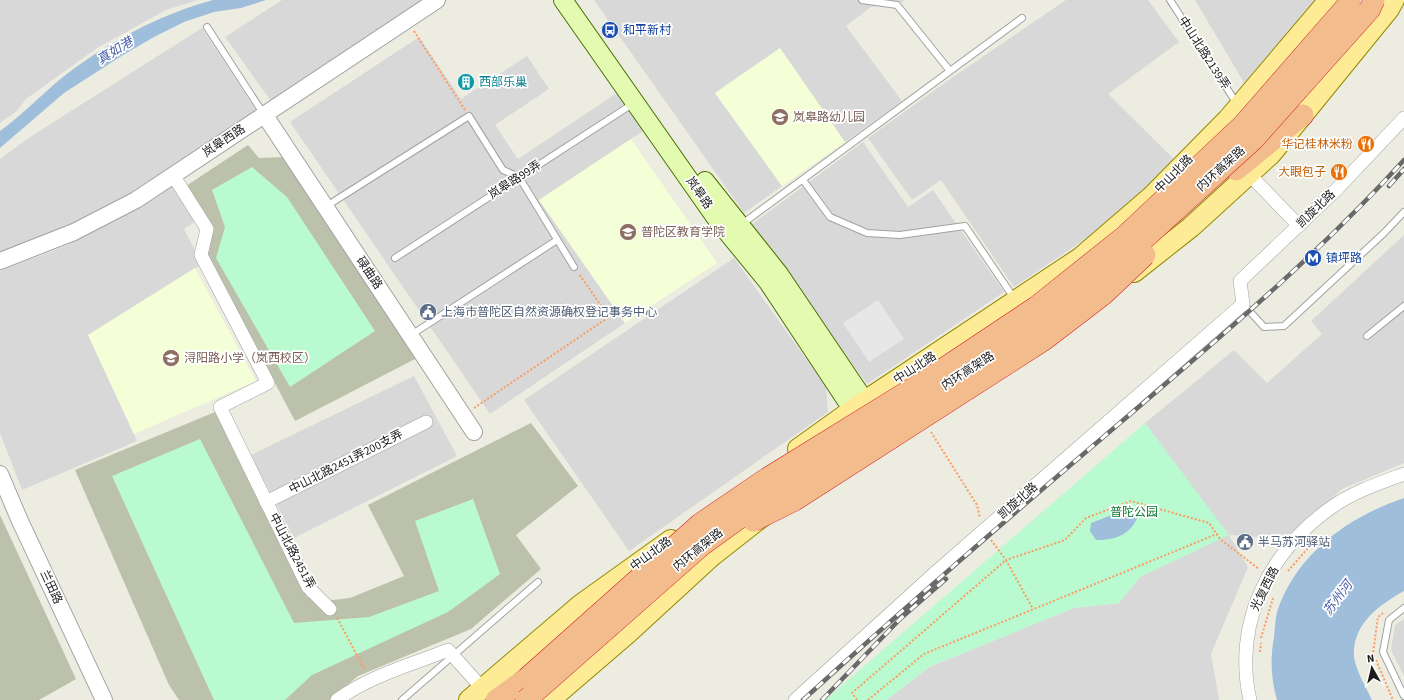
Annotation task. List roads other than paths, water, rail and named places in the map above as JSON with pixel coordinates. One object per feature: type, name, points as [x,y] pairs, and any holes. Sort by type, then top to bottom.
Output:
[{"type":"highway","name":"内环高架路","points":[[503,700],[700,524],[766,479],[931,377],[1036,307],[1125,236],[1243,125],[1346,7],[1350,0]]},
{"type":"highway","name":"内环高架路","points":[[526,700],[702,545],[781,488],[946,385],[1049,317],[1133,249],[1254,140],[1370,9],[1374,0]]},
{"type":"highway","points":[[702,545],[741,528],[795,500],[1044,340],[1104,294],[1242,172],[1303,115]]},
{"type":"highway","points":[[482,696],[527,678]]},
{"type":"main road","name":"岚皋路","points":[[563,0],[718,221],[768,282],[859,405]]},
{"type":"main road","name":"岚皋路","points":[[577,0],[713,193],[779,274],[882,441]]},
{"type":"main road","name":"中山北路","points":[[482,696],[542,637],[578,606],[859,405],[1080,258],[1152,196],[1239,107],[1329,0]]},
{"type":"main road","points":[[1303,115],[1389,9],[1394,0]]},
{"type":"main road","points":[[561,696],[714,555],[746,529],[782,502],[921,416],[1129,276],[1191,227],[1242,172]]},
{"type":"street","name":"岚皋西路","points":[[0,261],[99,220],[136,200],[436,0]]},
{"type":"street","name":"碌曲路","points":[[264,114],[474,432]]},
{"type":"street","name":"凯旋北路","points":[[795,700],[984,531],[1243,304],[1240,281],[1336,190],[1404,118]]},
{"type":"street","points":[[1242,172],[1299,226]]},
{"type":"street","name":"中山北路2451弄","points":[[173,175],[207,229],[201,255],[268,383],[220,407],[308,587],[330,609]]},
{"type":"street","name":"中山北路2451弄200支弄","points":[[266,502],[426,422]]},
{"type":"street","name":"兰田路","points":[[0,474],[20,521],[104,700]]},
{"type":"street","name":"光复西路","points":[[1250,700],[1246,685],[1244,654],[1248,624],[1268,577],[1287,549],[1308,526],[1333,506],[1366,489],[1404,474]]},
{"type":"street","points":[[542,637],[561,696]]},
{"type":"street","points":[[338,700],[370,680],[448,650],[482,696]]},
{"type":"lane","points":[[862,0],[897,5],[950,71]]},
{"type":"lane","name":"中山北路2139弄","points":[[1170,0],[1239,107]]},
{"type":"lane","points":[[740,225],[1022,18]]},
{"type":"lane","points":[[207,27],[264,114]]},
{"type":"lane","name":"岚皋路99弄","points":[[394,258],[635,102]]},
{"type":"lane","points":[[325,207],[469,116],[503,170],[519,177],[574,267]]},
{"type":"lane","points":[[803,180],[830,217],[868,233],[900,235],[965,226],[1016,301]]},
{"type":"lane","points":[[1243,304],[1264,327],[1284,326],[1384,234],[1404,212]]},
{"type":"lane","points":[[410,335],[557,240]]},
{"type":"lane","points":[[1367,336],[1404,306]]},
{"type":"lane","points":[[402,700],[538,582]]},
{"type":"lane","points":[[1404,608],[1389,620],[1383,652],[1404,696]]},
{"type":"water","name":"真如港","points":[[213,0],[266,0],[241,8],[214,12],[184,22],[154,37],[64,93],[0,148],[0,131],[58,81],[93,55],[151,23],[192,6]]},
{"type":"water","name":"苏州河","points":[[1404,498],[1404,591],[1385,603],[1369,617],[1362,625],[1357,635],[1355,645],[1354,657],[1357,668],[1372,700],[1277,700],[1272,677],[1272,653],[1276,618],[1286,591],[1297,572],[1311,555],[1344,527],[1383,506]]},
{"type":"water","points":[[1122,511],[1139,513],[1128,531],[1122,535],[1110,539],[1096,540],[1090,531],[1091,523]]},
{"type":"railway","points":[[803,700],[1041,490],[1267,296],[1337,230],[1404,160]]},
{"type":"railway","points":[[1389,186],[1404,169]]},
{"type":"railway","points":[[822,700],[901,618],[946,579]]},
{"type":"place","name":"和平新村","points":[[610,30]]},
{"type":"place","name":"西部乐巢","points":[[466,82]]},
{"type":"place","name":"岚皋路幼儿园","points":[[780,117]]},
{"type":"place","name":"华记桂林米粉","points":[[1366,144]]},
{"type":"place","name":"大眼包子","points":[[1339,172]]},
{"type":"place","name":"普陀区教育学院","points":[[628,232]]},
{"type":"place","name":"镇坪路","points":[[1313,258]]},
{"type":"place","name":"上海市普陀区自然资源确权登记事务中心","points":[[428,312]]},
{"type":"place","name":"浔阳路小学（岚西校区）","points":[[171,358]]},
{"type":"place","name":"半马苏河驿站","points":[[1245,542]]},
{"type":"park label","name":"普陀公园","points":[[1134,512]]}]
